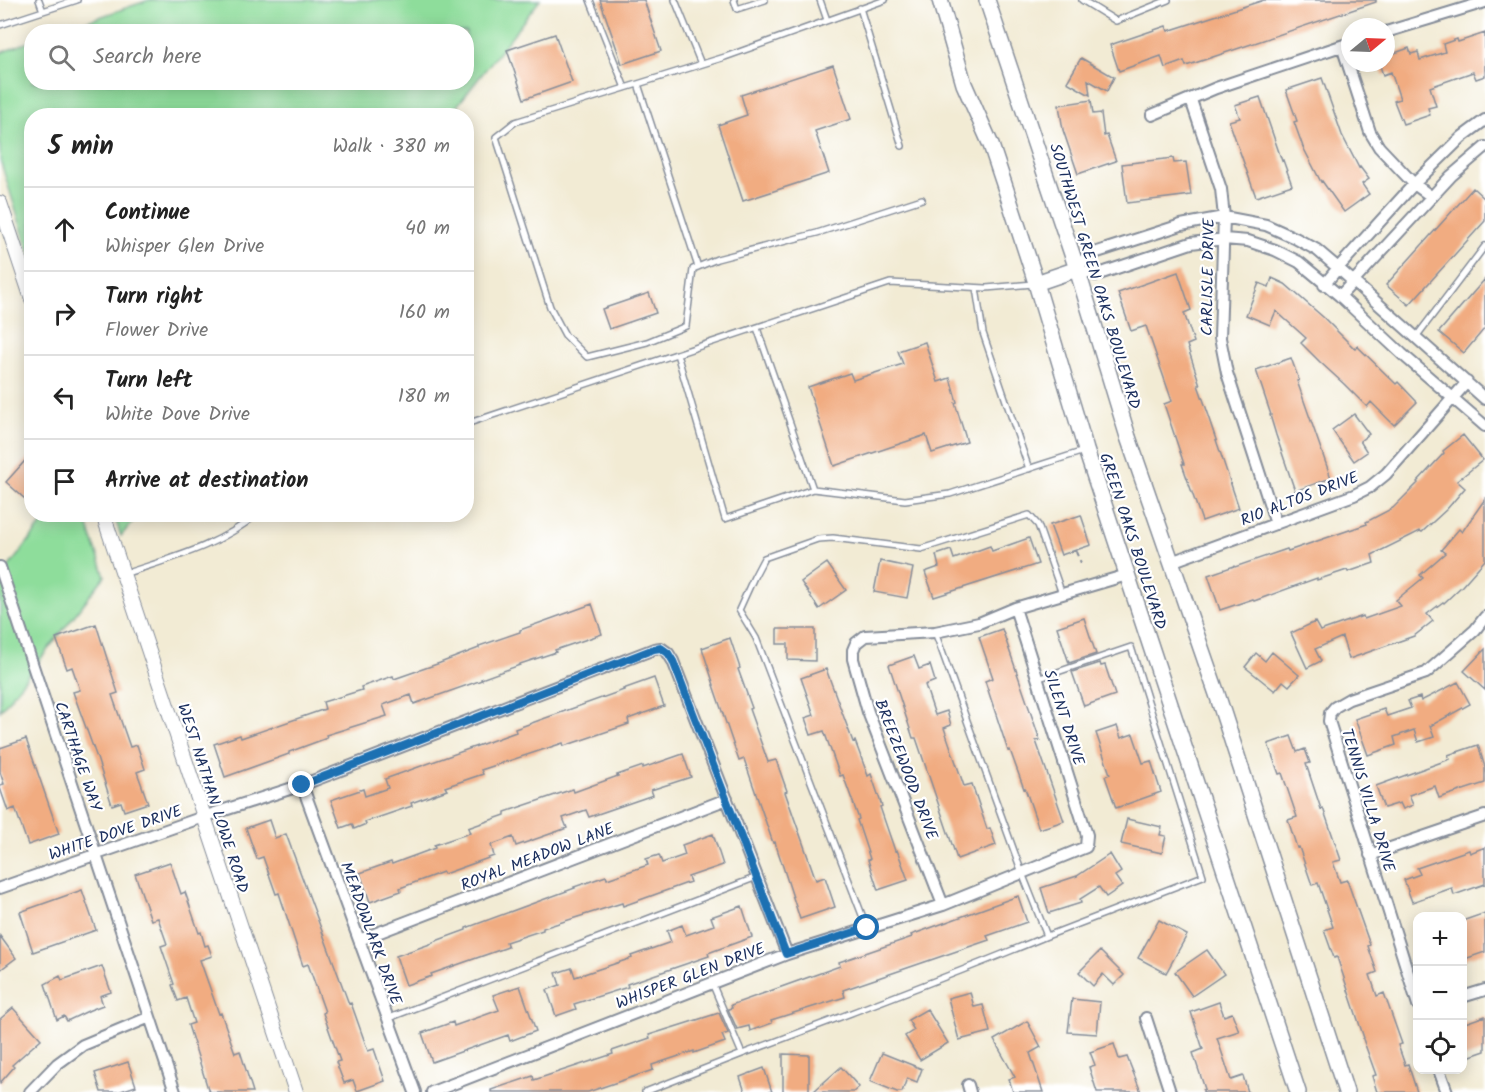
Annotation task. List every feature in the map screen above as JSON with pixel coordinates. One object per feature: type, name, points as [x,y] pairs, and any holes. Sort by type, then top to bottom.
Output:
[{"type":"main road","name":"GREEN OAKS BOULEVARD","points":[[940,0],[964,84],[991,145],[1036,283],[1086,450],[1298,1092]]},
{"type":"main road","name":"SOUTHWEST GREEN OAKS BOULEVARD","points":[[987,0],[1077,269],[1128,437],[1171,562]]},
{"type":"main road","points":[[1036,283],[1077,269]]},
{"type":"main road","name":"GREEN OAKS BOULEVARD","points":[[1171,562],[1217,694],[1346,1092]]},
{"type":"street","points":[[1395,29],[1485,2]]},
{"type":"street","points":[[1152,115],[1216,88],[1341,46]]},
{"type":"street","points":[[1354,72],[1370,132],[1378,147],[1414,184],[1432,196]]},
{"type":"street","name":"CARLISLE DRIVE","points":[[1191,100],[1221,189],[1224,239],[1220,338],[1227,373],[1276,524]]},
{"type":"street","points":[[1324,285],[1414,184],[1462,136],[1485,120]]},
{"type":"street","points":[[1340,296],[1451,176],[1485,147]]},
{"type":"street","points":[[0,203],[24,275]]},
{"type":"street","points":[[1485,399],[1317,250],[1266,225],[1224,217],[1181,225],[1088,255],[1077,269],[1096,275],[1191,243],[1224,239],[1248,241],[1275,250],[1299,262],[1340,296],[1485,426]]},
{"type":"street","name":"RIO ALTOS DRIVE","points":[[1171,562],[1354,495],[1370,487],[1386,474],[1467,382]]},
{"type":"street","name":"WEST NATHAN LOWE ROAD","points":[[106,522],[296,1092]]},
{"type":"street","name":"CARTHAGE WAY","points":[[0,567],[176,1092]]},
{"type":"street","points":[[935,632],[979,623],[1015,608],[1127,575]]},
{"type":"street","name":"SILENT DRIVE","points":[[1015,608],[1087,835]]},
{"type":"street","name":"TENNIS VILLA DRIVE","points":[[1413,989],[1329,721],[1330,714],[1349,699],[1426,673],[1475,630],[1485,617]]},
{"type":"street","name":"BREEZEWOOD DRIVE","points":[[935,632],[865,636],[856,643],[853,659],[868,712],[943,905]]},
{"type":"street","name":"WHITE DOVE DRIVE","points":[[0,888],[302,785],[661,648],[673,661],[727,799]]},
{"type":"street","name":"MEADOWLARK DRIVE","points":[[302,785],[415,1092]]},
{"type":"street","points":[[727,799],[786,954]]},
{"type":"street","name":"ROYAL MEADOW LANE","points":[[359,940],[727,799]]},
{"type":"street","points":[[1370,855],[1485,816]]},
{"type":"street","name":"WHISPER GLEN DRIVE","points":[[432,1092],[786,954],[943,905],[1086,847],[1087,835]]},
{"type":"street","points":[[1467,995],[1485,990]]},
{"type":"street","points":[[30,1092],[57,1064],[83,1045],[150,1017]]},
{"type":"street","points":[[1146,1018],[1170,1092]]},
{"type":"street","points":[[1440,1074],[1447,1092]]},
{"type":"lane","points":[[39,0],[43,11]]},
{"type":"lane","points":[[0,25],[77,0]]},
{"type":"lane","points":[[590,0],[625,88]]},
{"type":"lane","points":[[675,0],[701,64]]},
{"type":"lane","points":[[734,0],[737,9],[765,0]]},
{"type":"lane","points":[[820,0],[827,20]]},
{"type":"lane","points":[[885,0],[701,64],[515,122],[496,137],[550,307],[565,335],[587,357],[647,342],[687,326],[693,269],[717,259],[818,233],[922,199]]},
{"type":"lane","points":[[1082,0],[1116,21],[1168,0]]},
{"type":"lane","points":[[861,8],[902,146]]},
{"type":"lane","points":[[638,84],[698,267]]},
{"type":"lane","points":[[1416,337],[1485,247]]},
{"type":"lane","points":[[474,421],[890,284],[976,288],[1036,283]]},
{"type":"lane","points":[[976,288],[983,333],[1029,469]]},
{"type":"lane","points":[[757,328],[813,489]]},
{"type":"lane","points":[[677,354],[725,519],[813,489],[905,500],[950,494],[1086,450]]},
{"type":"lane","points":[[867,928],[756,638],[739,610],[764,558],[818,538],[921,549],[1029,515],[1038,525],[1062,594]]},
{"type":"lane","points":[[123,575],[214,543],[248,522]]},
{"type":"lane","points":[[935,632],[1047,936]]},
{"type":"lane","points":[[645,1092],[1203,876],[1131,647],[1037,679]]},
{"type":"lane","points":[[387,1018],[757,877]]},
{"type":"lane","points":[[712,983],[742,1054]]},
{"type":"path","points":[[1076,552],[1081,563]]},
{"type":"green space","points":[[149,0],[540,0],[474,84],[474,24],[79,24]]},
{"type":"green space","points":[[24,44],[24,90],[470,90],[455,108],[24,108],[24,236],[0,160],[0,53]]},
{"type":"green space","points":[[44,522],[86,522],[105,576],[0,711],[0,578]]},
{"type":"green space","points":[[117,522],[132,522],[121,536]]},
{"type":"building","points":[[600,0],[644,0],[661,51],[622,64]]},
{"type":"building","points":[[1264,0],[1376,0],[1376,2],[1186,66],[1184,61],[1165,68],[1161,56],[1119,71],[1110,45],[1166,26],[1168,31]]},
{"type":"building","points":[[1485,33],[1485,76],[1476,79],[1473,72],[1430,87],[1436,106],[1428,108],[1430,115],[1403,124],[1394,101],[1400,99],[1391,72],[1395,72],[1395,53],[1409,48],[1411,54],[1418,52],[1420,60],[1445,52],[1443,44],[1457,39],[1458,42]]},
{"type":"building","points":[[555,34],[572,82],[524,99],[507,50]]},
{"type":"building","points":[[1081,58],[1114,77],[1107,91],[1088,80],[1090,95],[1067,82]]},
{"type":"building","points":[[833,65],[851,119],[815,131],[829,173],[743,201],[718,125],[747,115],[741,95]]},
{"type":"building","points":[[1322,78],[1342,135],[1359,168],[1369,179],[1362,184],[1369,194],[1344,212],[1321,182],[1303,147],[1286,90]]},
{"type":"building","points":[[1260,97],[1292,185],[1256,197],[1229,121],[1240,118],[1235,105]]},
{"type":"building","points":[[1091,100],[1093,114],[1101,113],[1104,136],[1107,135],[1116,161],[1078,174],[1063,130],[1059,105]]},
{"type":"building","points":[[1173,158],[1174,163],[1186,162],[1191,195],[1127,203],[1122,164]]},
{"type":"building","points":[[1473,188],[1485,199],[1485,221],[1409,305],[1386,285]]},
{"type":"building","points":[[1178,272],[1191,310],[1184,313],[1194,342],[1187,345],[1239,508],[1202,521],[1164,404],[1172,401],[1146,326],[1131,331],[1118,293]]},
{"type":"building","points":[[1272,278],[1285,284],[1355,349],[1357,346],[1396,384],[1398,382],[1417,402],[1394,425],[1371,402],[1367,407],[1320,362],[1301,343],[1306,338],[1276,311],[1270,325],[1246,315],[1259,283],[1269,287]]},
{"type":"building","points":[[1485,279],[1485,328],[1464,353],[1439,332]]},
{"type":"building","points":[[649,293],[656,313],[609,329],[602,309]]},
{"type":"building","points":[[925,342],[938,382],[950,378],[967,442],[932,453],[926,435],[834,466],[808,387],[850,373],[853,380],[903,364],[898,351]]},
{"type":"building","points":[[1291,358],[1331,478],[1295,491],[1256,370]]},
{"type":"building","points":[[1354,414],[1369,434],[1360,441],[1367,452],[1354,461],[1332,430]]},
{"type":"building","points":[[1463,435],[1483,460],[1457,481],[1465,488],[1447,509],[1422,532],[1372,555],[1374,563],[1348,572],[1347,570],[1317,580],[1317,578],[1254,601],[1253,599],[1220,610],[1208,575],[1367,524],[1366,522],[1393,508],[1418,483],[1444,453],[1443,451]]},
{"type":"building","points":[[24,462],[24,498],[6,482]]},
{"type":"building","points":[[1485,499],[1485,560],[1444,603],[1427,614],[1433,621],[1414,636],[1349,659],[1342,637],[1315,649],[1321,661],[1307,668],[1291,633],[1315,622],[1320,631],[1401,606],[1396,600],[1423,578],[1420,575],[1445,553],[1441,550],[1459,529],[1462,532]]},
{"type":"building","points":[[1081,515],[1091,545],[1061,555],[1050,525]]},
{"type":"building","points":[[1029,538],[1038,564],[934,597],[925,572],[939,567],[936,555],[951,550],[954,559],[990,546],[992,551]]},
{"type":"building","points":[[880,561],[913,568],[907,598],[874,592]]},
{"type":"building","points":[[827,563],[846,590],[819,609],[801,582]]},
{"type":"building","points":[[592,604],[602,634],[414,704],[411,695],[383,705],[387,716],[326,735],[327,738],[289,752],[289,754],[225,777],[214,744],[240,735],[241,738],[325,709],[323,702],[362,690],[361,687],[393,676],[394,679],[440,663],[520,632],[520,630]]},
{"type":"building","points":[[1084,618],[1096,654],[1069,663],[1057,627]]},
{"type":"building","points":[[96,624],[118,693],[112,695],[130,747],[137,745],[145,769],[137,772],[148,803],[124,811],[121,802],[112,805],[73,692],[80,690],[72,667],[67,669],[56,638]]},
{"type":"building","points":[[777,629],[815,629],[815,661],[788,660],[788,644],[777,644]]},
{"type":"building","points":[[1002,629],[1040,740],[1036,741],[1064,821],[1039,829],[1010,750],[1008,751],[985,681],[993,678],[979,637]]},
{"type":"building","points":[[730,638],[752,708],[749,709],[768,762],[776,760],[816,880],[825,877],[835,907],[800,919],[775,842],[773,843],[744,759],[739,761],[702,648]]},
{"type":"building","points":[[1485,649],[1485,690],[1464,671]]},
{"type":"building","points":[[1272,652],[1299,675],[1289,686],[1283,681],[1275,691],[1245,667],[1256,653],[1265,661]]},
{"type":"building","points":[[914,656],[919,669],[930,665],[935,681],[925,685],[935,715],[947,711],[951,725],[944,728],[964,786],[972,784],[987,829],[990,828],[996,845],[957,859],[889,665]]},
{"type":"building","points":[[1100,663],[1101,666],[1105,665],[1115,695],[1084,706],[1072,672]]},
{"type":"building","points":[[826,669],[853,742],[855,741],[868,776],[871,774],[895,851],[897,850],[908,880],[878,890],[857,820],[859,819],[843,775],[840,776],[824,731],[811,735],[805,718],[814,715],[801,678]]},
{"type":"building","points":[[654,678],[664,706],[628,719],[629,724],[481,770],[483,774],[445,787],[447,790],[411,803],[412,806],[365,822],[366,824],[354,829],[352,824],[341,828],[331,800],[363,789],[365,796],[388,788],[385,779],[516,732],[515,729]]},
{"type":"building","points":[[1458,682],[1470,704],[1430,726],[1434,737],[1418,742],[1414,730],[1394,737],[1396,745],[1368,755],[1355,719],[1384,709],[1387,716],[1411,708],[1408,701],[1420,697],[1421,701]]},
{"type":"building","points":[[1117,726],[1121,738],[1133,734],[1143,763],[1151,761],[1161,792],[1116,808],[1105,776],[1110,774],[1096,733]]},
{"type":"building","points":[[1291,736],[1297,752],[1305,749],[1310,763],[1306,764],[1341,860],[1333,862],[1340,882],[1347,880],[1377,972],[1370,975],[1377,996],[1384,993],[1402,1044],[1398,1045],[1405,1065],[1408,1064],[1417,1092],[1377,1092],[1372,1076],[1376,1075],[1364,1038],[1337,957],[1334,958],[1324,930],[1333,927],[1318,883],[1312,885],[1299,847],[1297,848],[1288,820],[1297,817],[1282,773],[1279,774],[1268,744]]},
{"type":"building","points":[[26,739],[59,834],[28,845],[15,808],[8,811],[0,788],[0,785],[4,784],[0,772],[0,748]]},
{"type":"building","points":[[1478,745],[1485,767],[1485,783],[1439,798],[1435,786],[1409,795],[1413,805],[1403,809],[1400,803],[1384,808],[1376,786],[1450,759],[1448,755]]},
{"type":"building","points":[[683,754],[691,777],[651,790],[653,795],[589,817],[586,810],[563,818],[567,828],[516,846],[513,837],[491,845],[494,856],[444,874],[443,872],[370,902],[360,873],[435,848],[434,845],[470,833],[468,828],[505,815],[505,812],[573,789],[574,792],[617,775]]},
{"type":"building","points":[[1127,819],[1162,827],[1160,835],[1166,836],[1162,853],[1121,844]]},
{"type":"building","points":[[269,820],[275,838],[286,834],[349,1004],[351,1003],[368,1051],[374,1049],[385,1081],[357,1091],[353,1080],[344,1083],[336,1062],[340,1061],[308,964],[303,966],[279,893],[276,894],[263,857],[257,859],[246,828]]},
{"type":"building","points":[[713,834],[723,865],[688,877],[690,882],[623,906],[622,903],[543,928],[543,930],[506,942],[508,947],[406,985],[396,956],[574,887],[648,865],[646,859],[659,855],[662,863],[685,855],[682,845]]},
{"type":"building","points":[[1485,847],[1485,884],[1454,895],[1452,888],[1412,902],[1404,880],[1420,874],[1417,868],[1469,850],[1470,853]]},
{"type":"building","points":[[1110,854],[1121,872],[1115,876],[1122,886],[1106,897],[1099,887],[1080,899],[1081,903],[1049,913],[1041,888],[1077,876]]},
{"type":"building","points":[[170,862],[181,894],[185,892],[199,933],[201,932],[205,946],[208,945],[212,956],[200,960],[235,1053],[240,1051],[253,1092],[209,1092],[188,1025],[194,1023],[186,998],[178,1001],[161,946],[167,944],[158,918],[151,920],[135,874]]},
{"type":"building","points":[[82,890],[96,930],[33,952],[20,912]]},
{"type":"building","points":[[1018,896],[1027,922],[987,936],[989,940],[843,990],[845,997],[771,1020],[772,1023],[750,1031],[749,1026],[737,1029],[728,1009],[732,1008],[731,1005],[840,966],[839,962]]},
{"type":"building","points":[[742,906],[752,937],[708,953],[709,956],[627,984],[628,987],[574,1004],[576,1009],[556,1016],[547,990],[560,985],[556,973],[572,968],[575,977],[632,958],[631,956],[671,942],[667,931],[682,925],[686,935],[714,925],[711,917]]},
{"type":"building","points":[[1485,913],[1485,952],[1467,958],[1467,919]]},
{"type":"building","points":[[1159,920],[1187,935],[1166,973],[1138,958]]},
{"type":"building","points":[[0,936],[16,958],[0,970]]},
{"type":"building","points":[[1207,950],[1224,974],[1192,996],[1175,972]]},
{"type":"building","points":[[1100,951],[1124,975],[1114,985],[1103,974],[1093,986],[1079,972]]},
{"type":"building","points":[[102,966],[111,992],[100,996],[103,1005],[67,1021],[64,1016],[57,1020],[45,984],[60,976],[62,980]]},
{"type":"building","points":[[520,986],[536,1031],[510,1041],[508,1035],[432,1062],[422,1033],[453,1022],[454,1026],[499,1010],[493,995]]},
{"type":"building","points":[[970,992],[974,1007],[983,1005],[990,1032],[959,1040],[948,998]]},
{"type":"building","points":[[1072,999],[1100,1002],[1097,1034],[1068,1032]]},
{"type":"building","points":[[1219,1002],[1224,1016],[1232,1013],[1239,1031],[1217,1038],[1231,1080],[1243,1076],[1248,1092],[1203,1092],[1205,1089],[1193,1053],[1203,1049],[1191,1012]]},
{"type":"building","points":[[13,1008],[41,1039],[12,1065],[14,1067],[0,1083],[0,1019]]},
{"type":"building","points":[[927,1009],[948,1043],[920,1060],[905,1036],[914,1030],[908,1020]]},
{"type":"building","points":[[719,1013],[728,1033],[722,1035],[725,1042],[652,1065],[653,1070],[588,1092],[491,1092],[491,1090],[533,1076],[534,1080],[613,1054],[612,1051],[650,1038],[649,1035]]},
{"type":"building","points":[[1485,1016],[1485,1051],[1467,1057],[1467,1022]]},
{"type":"building","points":[[1027,1021],[1041,1047],[1030,1053],[1043,1092],[1013,1092],[1009,1079],[1015,1077],[994,1040]]},
{"type":"building","points":[[1114,1044],[1119,1059],[1127,1057],[1141,1092],[1097,1092],[1089,1067],[1095,1065],[1090,1052]]},
{"type":"building","points":[[882,1053],[922,1069],[917,1082],[907,1078],[902,1092],[897,1092],[870,1081]]},
{"type":"building","points":[[783,1054],[809,1055],[809,1092],[783,1092]]},
{"type":"building","points":[[128,1062],[136,1086],[118,1092],[101,1092],[95,1073]]},
{"type":"building","points":[[841,1067],[859,1087],[853,1092],[813,1092]]},
{"type":"building","points":[[764,1068],[772,1092],[745,1092],[740,1077]]},
{"type":"route","points":[[302,785],[661,648],[673,661],[786,954],[867,928]]}]
